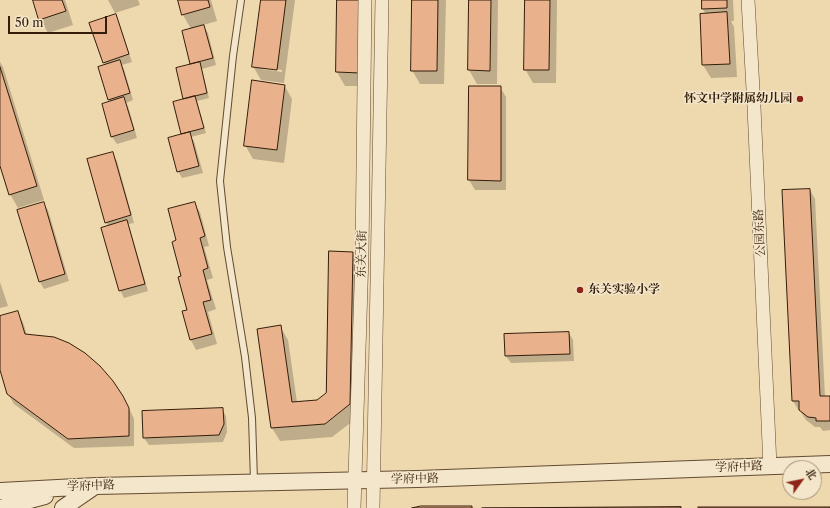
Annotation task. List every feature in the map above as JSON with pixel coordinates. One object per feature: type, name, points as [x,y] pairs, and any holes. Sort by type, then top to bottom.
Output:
[{"type":"street","name":"东关大街","points":[[354,508],[362,254],[365,0]]},
{"type":"street","name":"东关大街","points":[[373,508],[382,0]]},
{"type":"street","name":"公园东路","points":[[748,0],[770,466]]},
{"type":"street","name":"学府中路","points":[[0,491],[96,486],[418,479],[830,464]]},
{"type":"street","points":[[0,508],[37,497],[96,486]]},
{"type":"street","points":[[63,508],[96,486]]},
{"type":"lane","points":[[241,0],[233,56],[220,181],[227,247],[245,357],[252,418],[254,482]]},
{"type":"building","points":[[33,0],[62,0],[66,11],[39,20]]},
{"type":"building","points":[[178,0],[208,0],[210,7],[182,15]]},
{"type":"building","points":[[261,0],[286,0],[277,70],[252,67]]},
{"type":"building","points":[[337,0],[361,0],[360,73],[336,72]]},
{"type":"building","points":[[412,0],[438,0],[437,71],[411,71]]},
{"type":"building","points":[[469,0],[491,0],[490,71],[468,70]]},
{"type":"building","points":[[525,0],[550,0],[549,70],[524,70]]},
{"type":"building","points":[[702,0],[727,0],[727,8],[702,9]]},
{"type":"building","points":[[727,12],[730,64],[702,65],[700,14]]},
{"type":"building","points":[[116,14],[129,54],[103,63],[89,23]]},
{"type":"building","points":[[204,25],[213,58],[190,64],[182,31]]},
{"type":"building","points":[[120,60],[130,93],[108,100],[98,67]]},
{"type":"building","points":[[200,62],[207,93],[183,99],[176,68]]},
{"type":"building","points":[[0,67],[37,186],[9,195],[0,166]]},
{"type":"building","points":[[252,80],[285,85],[277,150],[244,146]]},
{"type":"building","points":[[469,86],[501,86],[501,181],[468,180]]},
{"type":"building","points":[[195,96],[204,128],[181,134],[173,102]]},
{"type":"building","points":[[124,97],[134,130],[111,137],[102,104]]},
{"type":"building","points":[[190,132],[199,166],[177,172],[168,138]]},
{"type":"building","points":[[113,152],[131,215],[105,223],[87,159]]},
{"type":"building","points":[[810,189],[820,396],[830,396],[830,421],[816,421],[816,418],[808,417],[799,410],[799,401],[792,401],[782,190]]},
{"type":"building","points":[[44,202],[65,274],[39,282],[17,210]]},
{"type":"building","points":[[195,202],[205,236],[200,238],[208,268],[203,270],[211,300],[203,302],[212,334],[190,340],[182,311],[187,310],[178,277],[181,276],[172,242],[176,240],[168,209]]},
{"type":"building","points":[[127,220],[145,284],[119,291],[101,228]]},
{"type":"building","points":[[329,251],[353,252],[350,404],[325,424],[271,428],[257,329],[281,325],[292,402],[317,400],[326,393]]},
{"type":"building","points":[[18,311],[25,334],[54,337],[69,343],[85,353],[100,366],[113,381],[129,408],[129,436],[68,439],[7,394],[0,370],[0,316]]},
{"type":"building","points":[[569,332],[570,354],[505,356],[504,334]]},
{"type":"building","points":[[223,408],[224,424],[219,435],[143,438],[142,411]]},
{"type":"building","points":[[421,506],[472,506],[472,508],[412,508]]},
{"type":"building","points":[[681,507],[681,508],[482,508]]},
{"type":"building","points":[[698,507],[830,507],[830,508],[699,508]]},
{"type":"place","name":"怀文中学附属幼儿园","points":[[800,99]]},
{"type":"place","name":"东关实验小学","points":[[580,290]]}]
